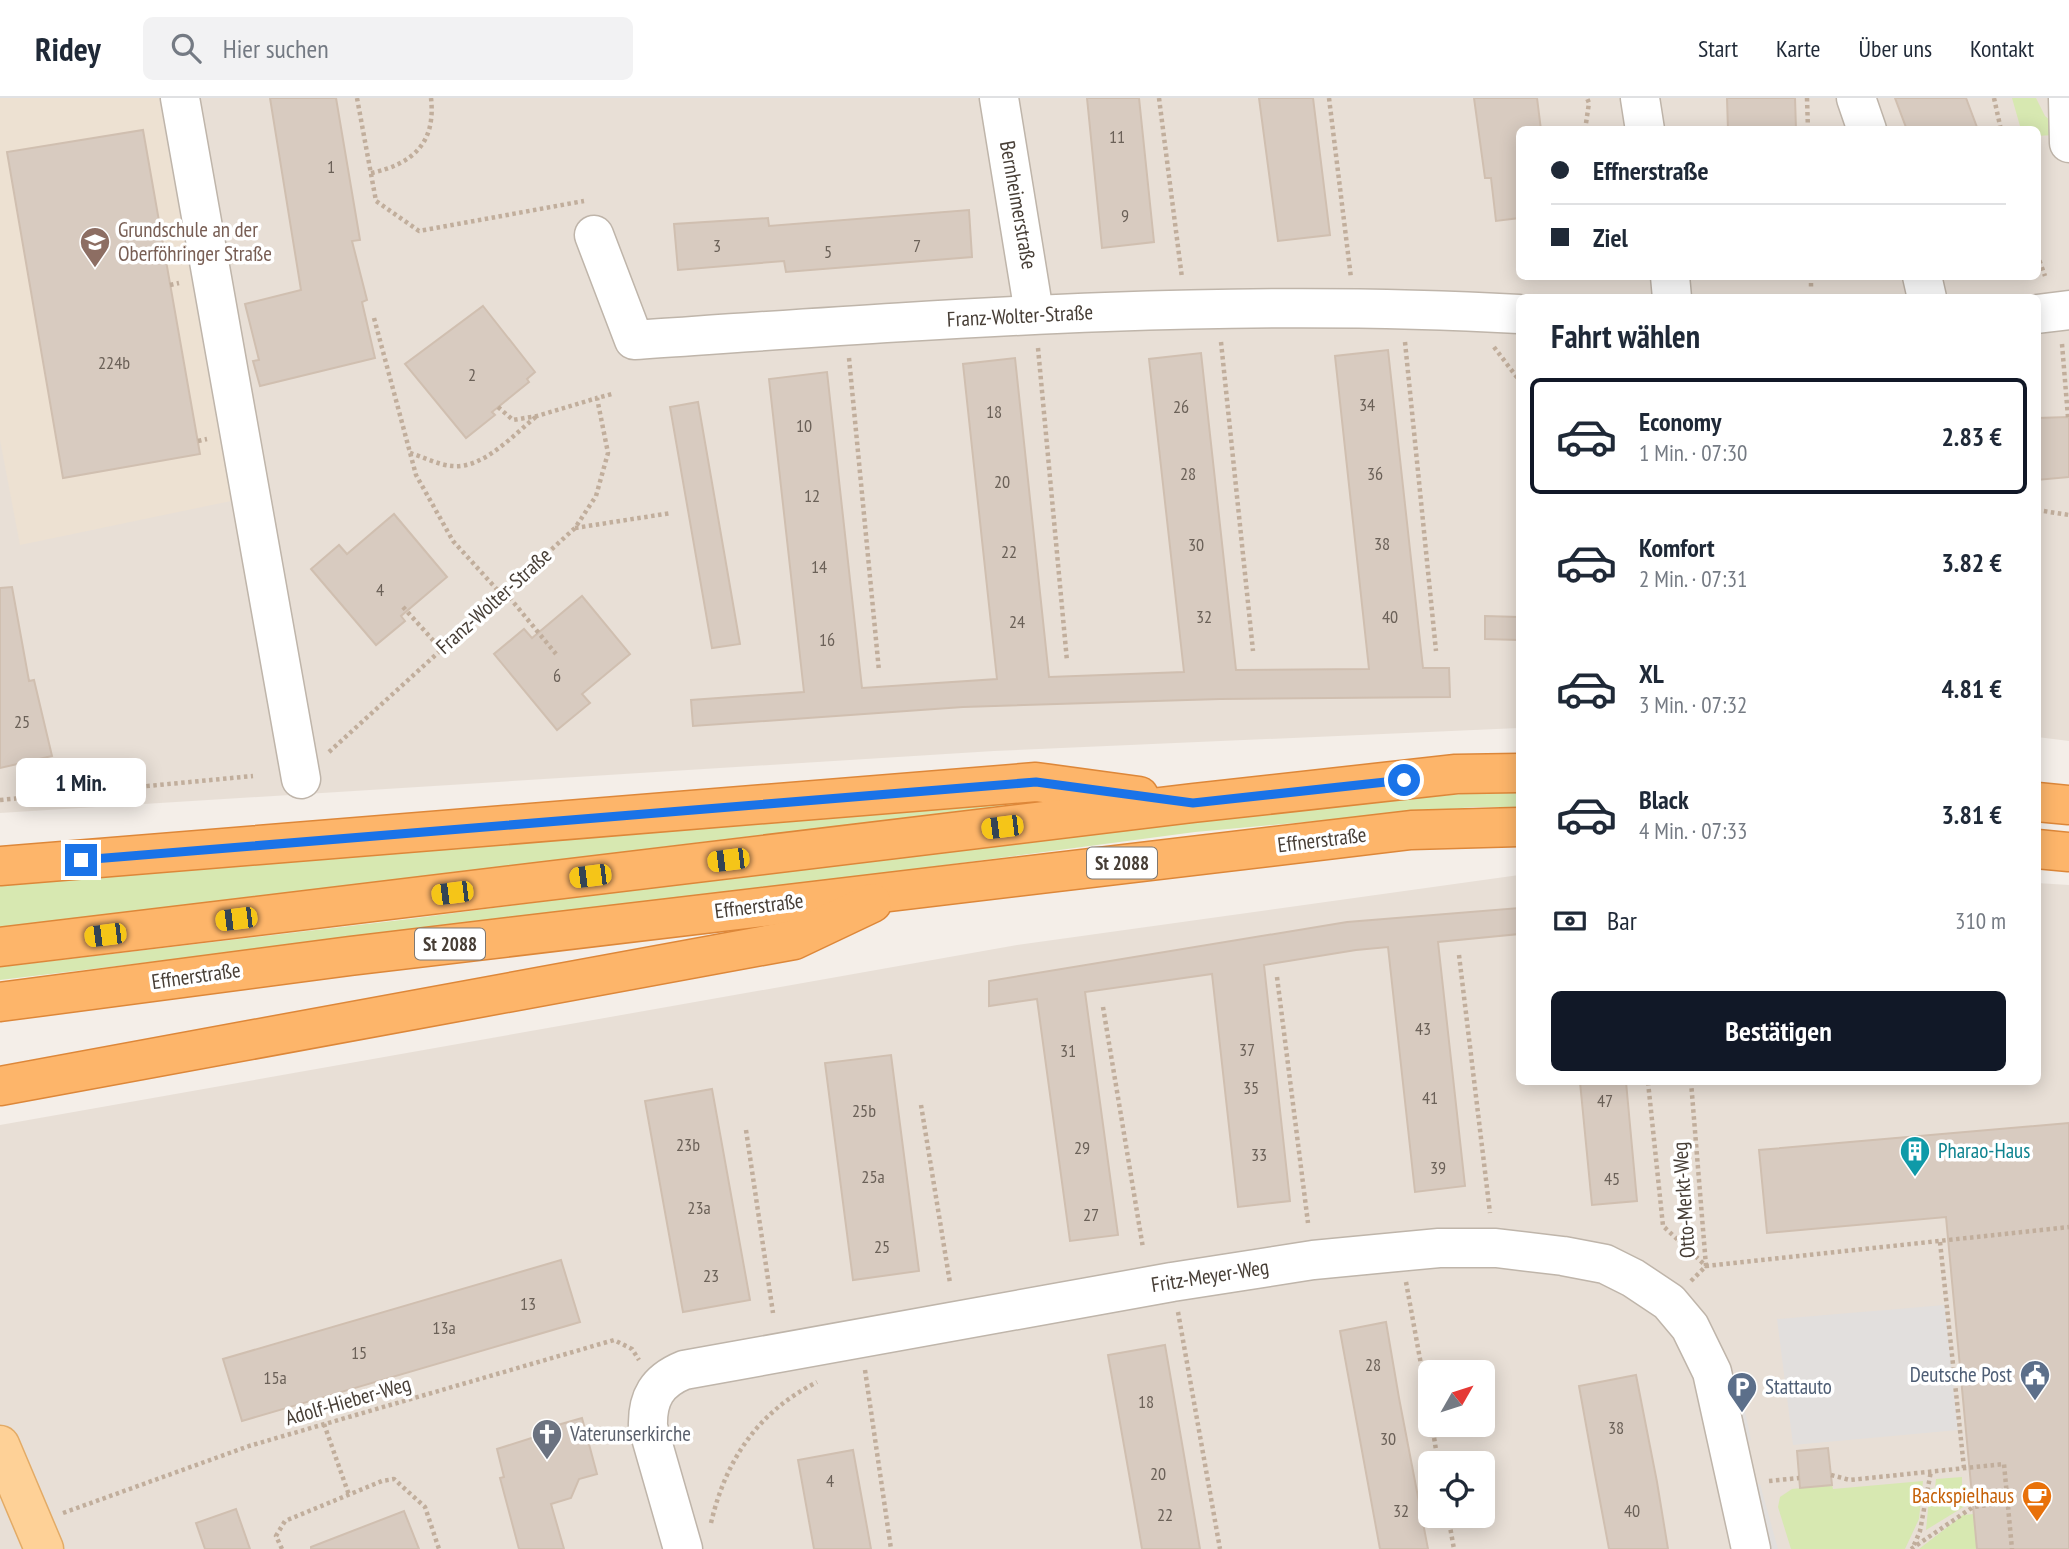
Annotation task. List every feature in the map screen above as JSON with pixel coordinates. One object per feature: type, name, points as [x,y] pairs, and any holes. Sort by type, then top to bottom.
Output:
[{"type":"highway","name":"St 2088","points":[[0,947],[1193,803],[1457,774],[1516,773]]},
{"type":"highway","points":[[0,866],[1036,782],[1193,803]]},
{"type":"highway","points":[[2041,802],[2069,805]]},
{"type":"highway","name":"Effnerstraße","points":[[0,1002],[901,889],[1411,830],[1516,827]]},
{"type":"highway","points":[[2041,849],[2069,852]]},
{"type":"highway","points":[[0,1086],[794,940],[901,889]]},
{"type":"main road","points":[[0,1445],[38,1536]]},
{"type":"street","points":[[180,98],[301,779]]},
{"type":"street","name":"Bernheimerstraße","points":[[999,98],[1031,275],[1034,313]]},
{"type":"street","points":[[1640,98],[1644,126]]},
{"type":"street","points":[[1856,98],[1866,126]]},
{"type":"street","points":[[2068,98],[2069,143]]},
{"type":"street","name":"Franz-Wolter-Straße","points":[[590,218],[634,340],[1034,313],[1352,309],[1516,314]]},
{"type":"street","name":"Fritz-Meyer-Weg","points":[[657,1387],[669,1376],[684,1370],[1172,1282],[1325,1259],[1413,1251],[1496,1248],[1563,1255],[1605,1264],[1651,1288],[1690,1326],[1712,1372],[1751,1549]]},
{"type":"street","points":[[657,1387],[647,1406],[648,1427],[697,1539]]},
{"type":"path","points":[[357,98],[376,201],[419,231],[590,218]]},
{"type":"path","points":[[371,173],[405,162],[419,150],[433,117],[431,98]]},
{"type":"path","points":[[1159,98],[1203,310],[1253,651]]},
{"type":"path","points":[[1329,98],[1351,269],[1352,309]]},
{"type":"path","points":[[1586,126],[1590,103],[1587,98]]},
{"type":"path","points":[[1807,98],[1808,126]]},
{"type":"path","points":[[1994,98],[2000,126]]},
{"type":"path","points":[[2041,265],[2045,276]]},
{"type":"path","points":[[1811,280],[1811,287]]},
{"type":"path","points":[[170,285],[179,283]]},
{"type":"path","points":[[1402,310],[1436,651]]},
{"type":"path","points":[[2055,312],[2068,418]]},
{"type":"path","points":[[1034,313],[1068,661]]},
{"type":"path","points":[[374,318],[416,475],[453,541],[556,654]]},
{"type":"path","points":[[846,326],[879,671]]},
{"type":"path","points":[[498,407],[513,420],[537,416],[612,394]]},
{"type":"path","name":"Franz-Wolter-Straße","points":[[301,779],[575,528],[596,496],[608,453],[597,398]]},
{"type":"path","points":[[410,453],[452,467],[469,465],[485,457],[537,416]]},
{"type":"path","points":[[198,441],[208,439]]},
{"type":"path","points":[[2041,511],[2069,515]]},
{"type":"path","points":[[575,528],[671,513]]},
{"type":"path","points":[[403,607],[441,649]]},
{"type":"path","points":[[0,800],[253,776]]},
{"type":"path","points":[[1459,954],[1490,1213]]},
{"type":"path","points":[[1277,977],[1308,1223]]},
{"type":"path","points":[[1103,1007],[1143,1248]]},
{"type":"path","points":[[1648,1085],[1663,1226],[1706,1266],[2069,1227]]},
{"type":"path","name":"Otto-Merkt-Weg","points":[[1669,1303],[1706,1266],[1691,1085]]},
{"type":"path","points":[[921,1105],[950,1283]]},
{"type":"path","points":[[746,1130],[773,1313]]},
{"type":"path","points":[[1940,1242],[1964,1468]]},
{"type":"path","points":[[1406,1281],[1420,1360]]},
{"type":"path","points":[[1177,1308],[1220,1549]]},
{"type":"path","name":"Adolf-Hieber-Weg","points":[[38,1536],[249,1446],[614,1340],[632,1349],[657,1387]]},
{"type":"path","points":[[864,1366],[891,1549]]},
{"type":"path","points":[[697,1539],[723,1480],[751,1433],[771,1410],[793,1394],[820,1380]]},
{"type":"path","points":[[324,1424],[349,1495]]},
{"type":"path","points":[[1831,1475],[1850,1480],[2004,1464],[2012,1549]]},
{"type":"path","points":[[1913,1547],[1920,1531],[1931,1471]]},
{"type":"path","points":[[1767,1482],[1799,1478]]},
{"type":"path","points":[[282,1549],[276,1536],[285,1521],[394,1479],[425,1507],[439,1549]]},
{"type":"path","points":[[1913,1547],[1973,1507],[2007,1502]]},
{"type":"path","points":[[1450,1528],[1454,1549]]},
{"type":"shaded area","points":[[0,98],[2069,98],[2069,741],[2041,738],[2041,294],[1516,294],[1516,728],[994,751],[0,813]]},
{"type":"shaded area","name":"Grundschule an der Oberföhringer Straße","points":[[0,98],[159,98],[231,501],[20,545],[0,440]]},
{"type":"shaded area","points":[[1516,875],[1516,1085],[2041,1085],[2041,883],[2069,885],[2069,1549],[0,1549],[0,1125],[1017,945]]},
{"type":"shaded area","points":[[1945,1305],[1958,1430],[1793,1445],[1777,1319]]},
{"type":"shaded area","name":"Stattauto","points":[[1740,1387],[1751,1440],[1744,1442],[1733,1389]]},
{"type":"shaded area","points":[[1760,1484],[1778,1549],[1769,1549],[1752,1486]]},
{"type":"green space","points":[[2012,98],[2036,98],[2045,116],[2053,123],[2053,135],[2041,136],[2041,126],[2020,126]]},
{"type":"green space","points":[[1516,792],[1516,807],[1473,807],[1195,832],[787,886],[0,980],[0,967],[401,920],[1195,817],[1473,793]]},
{"type":"green space","points":[[1033,795],[1027,803],[654,848],[422,881],[0,930],[0,880]]},
{"type":"green space","points":[[1962,1477],[1962,1487],[1968,1487],[1970,1503],[1926,1530],[1930,1489],[1935,1488],[1936,1479]]},
{"type":"green space","points":[[1923,1481],[1919,1519],[1905,1549],[1791,1549],[1778,1507],[1780,1497],[1792,1489],[1832,1485],[1833,1489]]},
{"type":"green space","points":[[1974,1514],[1977,1549],[1919,1549],[1963,1515]]},
{"type":"building","points":[[270,98],[336,98],[360,240],[352,241],[367,300],[362,302],[375,358],[260,386],[253,361],[259,360],[245,304],[301,290]]},
{"type":"building","points":[[1087,98],[1139,98],[1154,242],[1102,248]]},
{"type":"building","points":[[1259,98],[1313,98],[1330,235],[1278,241]]},
{"type":"building","points":[[1474,98],[1537,98],[1540,126],[1516,126],[1516,218],[1496,221],[1491,178],[1485,178]]},
{"type":"building","points":[[1727,98],[1795,98],[1796,126],[1728,126]]},
{"type":"building","points":[[1895,98],[1966,98],[1976,126],[1906,126]]},
{"type":"building","points":[[143,130],[200,454],[63,478],[7,152]]},
{"type":"building","points":[[969,210],[972,257],[786,272],[784,261],[678,270],[674,224],[768,218],[769,226]]},
{"type":"building","points":[[483,306],[535,372],[527,379],[529,382],[492,412],[495,415],[466,438],[405,364]]},
{"type":"building","points":[[1388,350],[1423,668],[1449,668],[1450,697],[1220,699],[963,707],[693,726],[691,700],[804,692],[769,379],[827,372],[862,688],[997,679],[963,364],[1015,358],[1049,677],[1184,672],[1149,359],[1201,353],[1236,670],[1369,669],[1335,356]]},
{"type":"building","points":[[698,402],[740,644],[712,648],[670,407]]},
{"type":"building","points":[[2069,417],[2069,477],[2041,480],[2041,418]]},
{"type":"building","points":[[394,514],[447,577],[401,616],[405,621],[376,645],[311,569],[339,545],[347,554]]},
{"type":"building","points":[[12,587],[29,681],[34,680],[52,756],[0,768],[0,588]]},
{"type":"building","points":[[582,596],[630,654],[582,694],[590,703],[557,730],[494,654],[524,629],[532,638]]},
{"type":"building","points":[[1485,616],[1516,617],[1516,640],[1485,639]]},
{"type":"building","points":[[1516,908],[1516,934],[1438,942],[1465,1186],[1415,1192],[1388,947],[1356,950],[1264,965],[1290,1201],[1238,1207],[1212,974],[1085,992],[1118,1235],[1070,1241],[1037,999],[989,1006],[989,981],[1347,922]]},
{"type":"building","points":[[891,1055],[919,1271],[853,1280],[825,1063]]},
{"type":"building","points":[[1580,1085],[1626,1085],[1637,1201],[1592,1205]]},
{"type":"building","points":[[712,1089],[750,1300],[683,1312],[645,1101]]},
{"type":"building","points":[[2069,1123],[2069,1549],[1977,1549],[1946,1217],[1767,1233],[1759,1150]]},
{"type":"building","points":[[561,1260],[580,1322],[242,1421],[223,1359]]},
{"type":"building","points":[[1386,1322],[1418,1497],[1418,1528],[1424,1528],[1428,1549],[1380,1549],[1340,1331]]},
{"type":"building","points":[[1165,1345],[1200,1549],[1142,1549],[1108,1355]]},
{"type":"building","points":[[1636,1375],[1668,1549],[1609,1549],[1594,1469],[1579,1386]]},
{"type":"building","name":"Vaterunserkirche","points":[[582,1418],[597,1474],[579,1479],[571,1498],[551,1504],[564,1549],[519,1549],[500,1478],[504,1477],[497,1449],[541,1435],[540,1430]]},
{"type":"building","points":[[1828,1448],[1832,1485],[1800,1488],[1797,1451]]},
{"type":"building","points":[[853,1450],[871,1549],[814,1549],[798,1460]]},
{"type":"building","points":[[236,1509],[250,1549],[205,1549],[196,1523]]},
{"type":"building","points":[[404,1511],[419,1549],[311,1549],[311,1547]]},
{"type":"place","name":"Grundschule an der Oberföhringer Straße","points":[[95,269]]},
{"type":"place","name":"Pharao-Haus","points":[[1915,1178]]},
{"type":"place","name":"Deutsche Post","points":[[2035,1402]]},
{"type":"place","name":"Stattauto","points":[[1742,1414]]},
{"type":"place","name":"Vaterunserkirche","points":[[547,1461]]},
{"type":"place","name":"Backspielhaus","points":[[2037,1523]]},
{"type":"route","points":[[81,860],[1036,782],[1193,803],[1404,780]]}]
